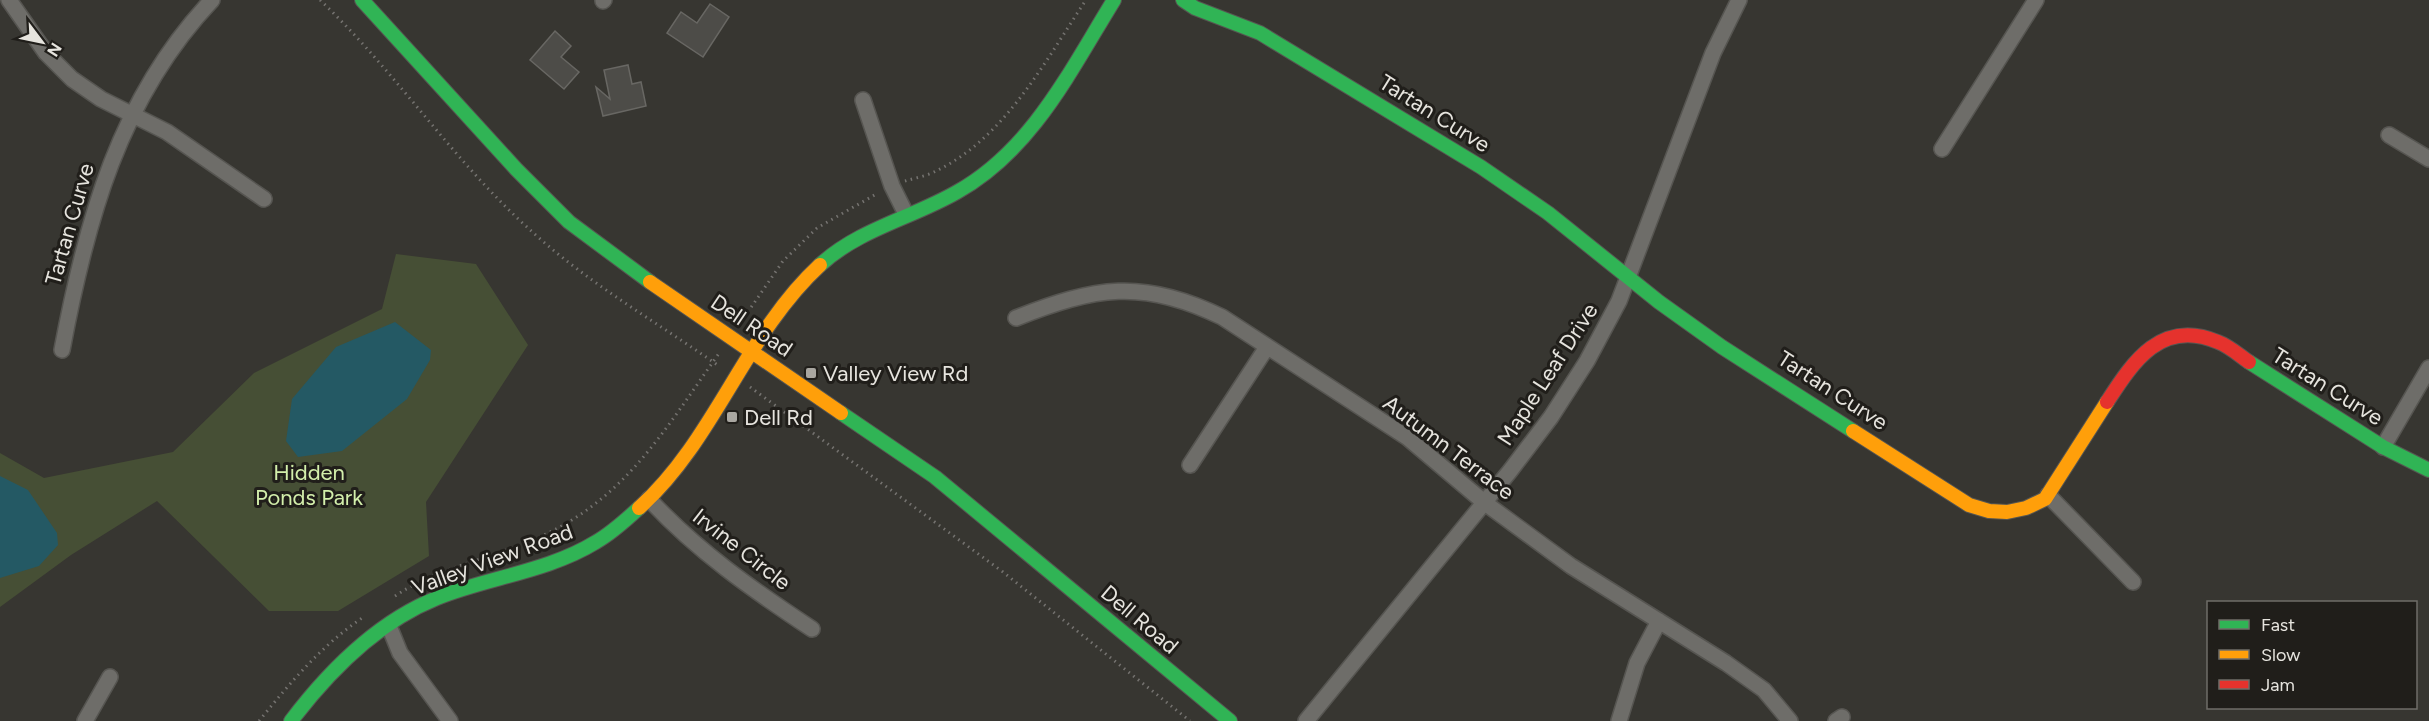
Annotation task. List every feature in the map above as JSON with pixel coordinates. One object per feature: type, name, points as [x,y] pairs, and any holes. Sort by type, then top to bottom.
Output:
[{"type":"street","points":[[9,0],[46,53],[72,79],[101,99],[201,153],[264,199]]},
{"type":"street","name":"Tartan Curve","points":[[62,350],[76,274],[93,210],[116,148],[168,55],[212,0]]},
{"type":"street","name":"Dell Road","points":[[362,0],[516,170],[569,222],[628,267],[754,351],[935,477],[1230,721]]},
{"type":"street","name":"Valley View Road","points":[[291,721],[328,678],[360,648],[389,626],[434,598],[554,562],[615,530],[669,477],[807,277],[838,249],[874,228],[945,199],[979,179],[1009,154],[1051,99],[1114,0]]},
{"type":"street","name":"Tartan Curve","points":[[1183,0],[1269,38],[1481,167],[1548,213],[1722,347],[1969,505],[1987,512],[2008,513],[2028,509],[2048,495],[2133,362],[2150,346],[2172,336],[2195,335],[2218,342],[2383,447],[2429,470]]},
{"type":"street","name":"Maple Leaf Drive","points":[[1306,721],[1485,503],[1551,417],[1587,361],[1619,301],[1713,53],[1739,0]]},
{"type":"street","points":[[1942,149],[2036,0]]},
{"type":"street","points":[[863,100],[892,186],[906,214]]},
{"type":"street","points":[[2389,135],[2429,159]]},
{"type":"street","name":"Autumn Terrace","points":[[1016,318],[1083,294],[1119,290],[1155,293],[1190,301],[1221,317],[1408,438],[1485,503],[1571,567],[1764,690],[1790,721]]},
{"type":"street","points":[[1190,465],[1267,347]]},
{"type":"street","points":[[2383,447],[2429,368]]},
{"type":"street","points":[[2048,495],[2133,582]]},
{"type":"street","name":"Irvine Circle","points":[[649,499],[668,519],[739,581],[812,629]]},
{"type":"street","points":[[1619,721],[1637,663],[1659,621]]},
{"type":"street","points":[[389,626],[400,653],[450,721]]},
{"type":"street","points":[[86,721],[110,677]]},
{"type":"path","points":[[390,599],[416,582],[545,535],[585,513],[611,493],[641,462],[783,261],[817,228],[892,186],[936,171],[977,143],[1011,110],[1086,0]]},
{"type":"path","points":[[259,721],[295,677],[337,635],[363,617]]},
{"type":"green space","name":"Hidden Ponds Park","points":[[396,254],[476,264],[528,345],[426,502],[429,556],[338,611],[269,611],[157,501],[71,555],[0,607],[0,453],[44,478],[173,452],[254,373],[382,309]]},
{"type":"water","points":[[395,322],[431,350],[430,360],[407,399],[342,451],[298,457],[286,441],[292,399],[336,347]]},
{"type":"water","points":[[0,476],[28,490],[57,533],[58,545],[39,566],[0,578]]},
{"type":"building","points":[[710,4],[729,17],[703,57],[667,33],[681,12],[697,23]]},
{"type":"building","points":[[555,31],[571,46],[561,57],[579,72],[564,89],[530,60]]},
{"type":"building","points":[[628,65],[632,84],[641,82],[646,106],[603,116],[596,87],[610,99],[604,70]]},
{"type":"traffic: fast","points":[[362,0],[516,169],[569,222],[650,282]]},
{"type":"traffic: fast","points":[[820,265],[852,242],[957,192],[983,175],[1007,154],[1047,107],[1114,0]]},
{"type":"traffic: fast","points":[[1183,0],[1195,8],[1260,33],[1481,167],[1548,213],[1659,302],[1722,347],[1853,431]]},
{"type":"traffic: fast","points":[[2249,362],[2383,447],[2429,470]]},
{"type":"traffic: fast","points":[[841,413],[935,477],[1230,721]]},
{"type":"traffic: fast","points":[[291,721],[338,666],[374,634],[394,620],[437,598],[538,567],[577,552],[608,535],[639,508]]},
{"type":"traffic: slow","points":[[639,508],[666,481],[689,451],[771,323],[794,292],[820,265]]},
{"type":"traffic: slow","points":[[650,282],[841,413]]},
{"type":"traffic: slow","points":[[1853,431],[1969,505],[1989,511],[2007,512],[2026,508],[2045,499],[2107,402]]},
{"type":"traffic: jam","points":[[2107,402],[2127,372],[2139,359],[2151,348],[2165,340],[2180,336],[2198,336],[2230,348],[2249,362]]},
{"type":"place","name":"Valley View Rd","points":[[811,373]]},
{"type":"place","name":"Dell Rd","points":[[732,417]]}]
